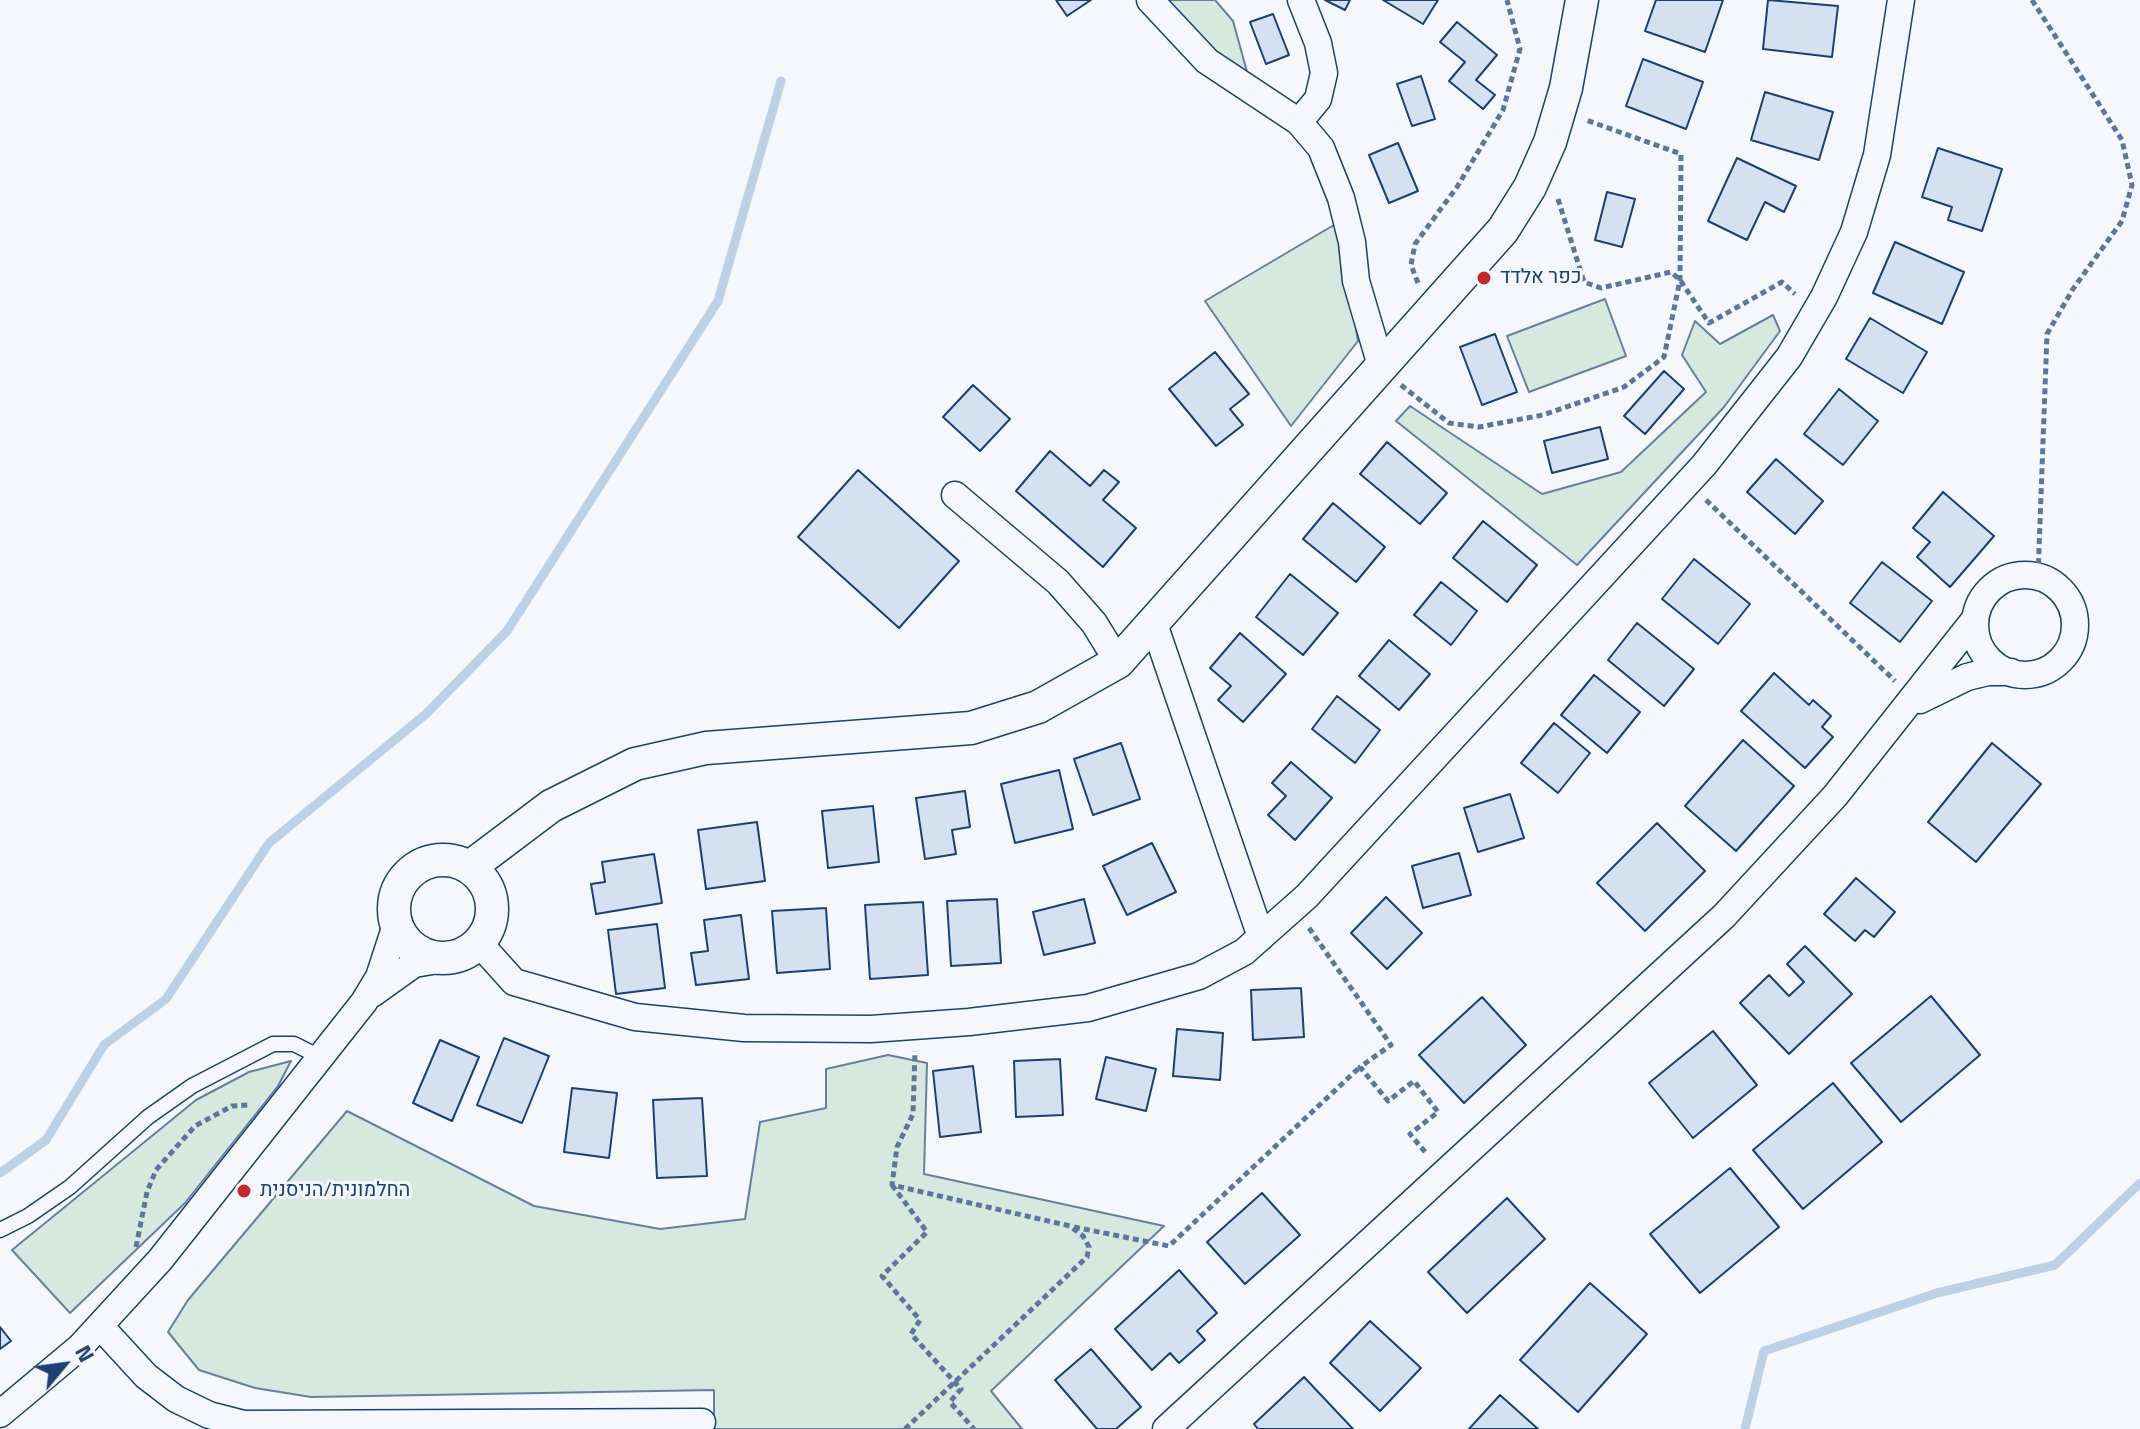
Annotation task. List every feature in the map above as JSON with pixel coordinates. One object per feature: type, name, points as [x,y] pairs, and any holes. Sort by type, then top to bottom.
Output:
[{"type":"street","points":[[1150,0],[1207,61],[1299,122],[1321,148],[1341,198],[1352,242],[1356,281],[1382,369]]},
{"type":"street","points":[[1299,122],[1318,99],[1324,73],[1318,43],[1301,0]]},
{"type":"street","points":[[470,867],[551,806],[635,764],[706,748],[971,728],[1038,707],[1118,662],[1503,230],[1544,157],[1560,110],[1576,43],[1582,0]]},
{"type":"street","points":[[479,943],[514,982],[635,1017],[744,1028],[915,1026],[1088,1008],[1142,996],[1199,976],[1244,952],[1294,908],[1688,483],[1757,399],[1802,333],[1854,232],[1877,155],[1901,0]]},
{"type":"street","points":[[955,495],[1058,582],[1094,623],[1118,662]]},
{"type":"street","points":[[1166,1429],[1733,906],[1808,827],[1909,705],[1975,619],[1979,604],[1994,586],[2015,576],[2038,577],[2052,584],[2068,601],[2073,616],[2072,638],[2061,659],[2049,668],[2034,674],[1988,672],[1956,680],[1909,705]]},
{"type":"street","points":[[1975,619],[1978,641],[1986,655],[2011,672]]},
{"type":"street","points":[[1154,624],[1261,937]]},
{"type":"street","points":[[0,1414],[45,1379],[134,1289],[364,1002],[379,977],[396,925],[395,895],[412,870],[441,859],[470,867],[481,878],[491,900],[490,923],[479,943],[460,956],[424,961],[405,969],[364,1002]]},
{"type":"street","points":[[396,925],[409,945],[429,957],[444,959]]},
{"type":"street","points":[[100,1326],[139,1369],[176,1399],[209,1415],[244,1424],[702,1422]]},
{"type":"lane","points":[[0,1230],[28,1216],[70,1187],[148,1117],[192,1086],[273,1044],[294,1044],[320,1057]]},
{"type":"path","points":[[1430,315],[1411,265],[1415,244],[1457,187],[1503,110],[1520,49],[1507,0]]},
{"type":"path","points":[[2032,0],[2122,140],[2132,185],[2122,221],[2073,289],[2047,334],[2038,577]]},
{"type":"path","points":[[1382,369],[1449,423],[1479,427],[1543,415],[1624,387],[1664,357],[1680,280],[1681,154],[1560,110]]},
{"type":"path","points":[[1544,157],[1584,282],[1601,288],[1671,272],[1680,280],[1709,323],[1782,282],[1794,290],[1802,333]]},
{"type":"path","points":[[1688,483],[1909,705]]},
{"type":"path","points":[[892,1185],[1169,1246],[1360,1067],[1391,1045],[1294,908]]},
{"type":"path","points":[[915,1026],[913,1114],[897,1147],[892,1185],[927,1232],[882,1276],[920,1320],[911,1334],[961,1389],[950,1402],[974,1429]]},
{"type":"path","points":[[1360,1067],[1388,1101],[1414,1081],[1438,1112],[1410,1134],[1445,1173]]},
{"type":"path","points":[[134,1289],[137,1235],[147,1192],[156,1170],[177,1142],[195,1126],[232,1106],[252,1104],[276,1112]]},
{"type":"path","points":[[905,1429],[1087,1257],[1089,1247],[1083,1236],[1070,1226]]},
{"type":"shaded area","points":[[1164,0],[1215,0],[1233,21],[1249,79],[1220,56]]},
{"type":"shaded area","points":[[1339,222],[1358,341],[1291,426],[1205,301]]},
{"type":"shaded area","points":[[1605,299],[1626,356],[1529,392],[1507,336]]},
{"type":"shaded area","points":[[1773,315],[1780,331],[1724,407],[1577,565],[1396,421],[1410,406],[1542,494],[1621,472],[1706,392],[1682,355],[1695,321],[1720,344]]},
{"type":"shaded area","points":[[888,1055],[927,1063],[924,1174],[1164,1226],[991,1391],[1022,1429],[714,1429],[714,1390],[311,1397],[255,1388],[199,1370],[168,1332],[188,1300],[347,1111],[534,1206],[660,1229],[745,1219],[760,1122],[826,1108],[826,1069]]},
{"type":"shaded area","points":[[291,1061],[278,1086],[185,1203],[70,1313],[12,1250],[196,1100],[249,1072]]},
{"type":"building","points":[[1056,0],[1091,0],[1067,16]]},
{"type":"building","points":[[1325,0],[1350,0],[1345,10]]},
{"type":"building","points":[[1383,0],[1438,0],[1423,24]]},
{"type":"building","points":[[1656,0],[1723,0],[1705,52],[1645,31]]},
{"type":"building","points":[[1768,0],[1838,6],[1832,57],[1763,49]]},
{"type":"building","points":[[1273,14],[1289,55],[1266,64],[1250,22]]},
{"type":"building","points":[[1457,22],[1497,55],[1476,80],[1495,95],[1483,109],[1449,81],[1465,62],[1440,42]]},
{"type":"building","points":[[1643,59],[1703,82],[1686,129],[1626,106]]},
{"type":"building","points":[[1421,76],[1435,119],[1412,126],[1397,84]]},
{"type":"building","points":[[1765,92],[1833,112],[1819,160],[1751,140]]},
{"type":"building","points":[[1398,143],[1418,191],[1389,203],[1369,155]]},
{"type":"building","points":[[1938,148],[2002,169],[1982,231],[1948,220],[1952,207],[1922,197]]},
{"type":"building","points":[[1737,158],[1796,186],[1784,212],[1765,202],[1747,240],[1708,221]]},
{"type":"building","points":[[1607,192],[1635,199],[1622,247],[1595,240]]},
{"type":"building","points":[[1895,242],[1964,272],[1942,324],[1873,293]]},
{"type":"building","points":[[1870,318],[1927,352],[1903,393],[1846,359]]},
{"type":"building","points":[[1495,334],[1517,392],[1482,405],[1460,347]]},
{"type":"building","points":[[1215,352],[1249,394],[1230,409],[1243,425],[1216,446],[1169,389]]},
{"type":"building","points":[[1664,371],[1684,389],[1645,434],[1624,416]]},
{"type":"building","points":[[973,385],[1010,419],[980,451],[943,417]]},
{"type":"building","points":[[1839,389],[1878,421],[1843,465],[1804,434]]},
{"type":"building","points":[[1600,427],[1608,459],[1552,473],[1544,441]]},
{"type":"building","points":[[1387,442],[1447,493],[1420,524],[1360,474]]},
{"type":"building","points":[[1050,451],[1090,486],[1104,470],[1119,482],[1103,500],[1136,528],[1103,567],[1016,491]]},
{"type":"building","points":[[1776,459],[1823,501],[1795,534],[1747,492]]},
{"type":"building","points":[[858,470],[959,561],[899,628],[798,537]]},
{"type":"building","points":[[1943,492],[1994,536],[1950,587],[1917,557],[1930,542],[1913,528]]},
{"type":"building","points":[[1333,503],[1385,547],[1356,582],[1303,539]]},
{"type":"building","points":[[1483,521],[1537,565],[1507,602],[1453,558]]},
{"type":"building","points":[[1694,559],[1750,604],[1718,644],[1662,599]]},
{"type":"building","points":[[1882,562],[1932,601],[1900,642],[1850,603]]},
{"type":"building","points":[[1290,574],[1338,613],[1303,655],[1256,617]]},
{"type":"building","points":[[1441,582],[1477,611],[1451,645],[1414,615]]},
{"type":"building","points":[[1637,623],[1694,669],[1664,706],[1608,660]]},
{"type":"building","points":[[1240,633],[1286,674],[1243,722],[1218,700],[1231,686],[1210,668]]},
{"type":"building","points":[[1389,640],[1430,674],[1399,710],[1359,676]]},
{"type":"building","points":[[1774,673],[1809,705],[1813,700],[1831,716],[1822,727],[1833,737],[1805,768],[1741,711]]},
{"type":"building","points":[[1594,675],[1640,712],[1607,753],[1561,715]]},
{"type":"building","points":[[1337,696],[1380,730],[1355,763],[1312,729]]},
{"type":"building","points":[[1554,723],[1590,753],[1558,793],[1521,763]]},
{"type":"building","points":[[1743,740],[1794,786],[1736,851],[1685,806]]},
{"type":"building","points":[[1121,743],[1140,799],[1093,815],[1074,759]]},
{"type":"building","points":[[1992,743],[2041,784],[1976,862],[1928,822]]},
{"type":"building","points":[[1291,762],[1332,798],[1295,840],[1268,815],[1286,796],[1272,783]]},
{"type":"building","points":[[1059,770],[1073,829],[1015,843],[1001,784]]},
{"type":"building","points":[[965,791],[970,827],[952,830],[956,854],[925,859],[916,798]]},
{"type":"building","points":[[1510,794],[1524,838],[1478,852],[1464,808]]},
{"type":"building","points":[[873,806],[879,862],[828,868],[822,811]]},
{"type":"building","points":[[757,822],[765,881],[706,889],[698,830]]},
{"type":"building","points":[[1657,823],[1705,871],[1645,931],[1597,883]]},
{"type":"building","points":[[1152,843],[1176,892],[1127,915],[1103,866]]},
{"type":"building","points":[[1459,853],[1471,895],[1423,908],[1412,866]]},
{"type":"building","points":[[654,854],[662,903],[596,914],[591,884],[605,882],[602,862]]},
{"type":"building","points":[[1856,878],[1895,912],[1874,937],[1865,930],[1855,941],[1824,914]]},
{"type":"building","points":[[1386,897],[1422,933],[1387,969],[1351,933]]},
{"type":"building","points":[[997,899],[1001,963],[951,966],[947,901]]},
{"type":"building","points":[[1084,899],[1095,943],[1044,955],[1033,912]]},
{"type":"building","points":[[923,902],[928,975],[870,979],[865,905]]},
{"type":"building","points":[[826,908],[830,969],[777,973],[772,911]]},
{"type":"building","points":[[741,915],[749,979],[696,985],[691,953],[708,951],[704,920]]},
{"type":"building","points":[[657,924],[665,988],[616,994],[608,930]]},
{"type":"building","points":[[1805,946],[1852,994],[1789,1054],[1740,1003],[1769,975],[1789,996],[1804,982],[1787,964]]},
{"type":"building","points":[[1301,988],[1304,1037],[1253,1040],[1251,990]]},
{"type":"building","points":[[1931,996],[1980,1055],[1901,1122],[1851,1063]]},
{"type":"building","points":[[1482,997],[1526,1045],[1464,1103],[1419,1055]]},
{"type":"building","points":[[1177,1029],[1223,1033],[1220,1080],[1173,1076]]},
{"type":"building","points":[[1713,1031],[1757,1085],[1693,1138],[1649,1083]]},
{"type":"building","points":[[504,1038],[549,1056],[522,1123],[477,1105]]},
{"type":"building","points":[[440,1040],[479,1057],[452,1121],[413,1103]]},
{"type":"building","points":[[1106,1057],[1156,1069],[1146,1111],[1096,1099]]},
{"type":"building","points":[[1060,1059],[1063,1115],[1016,1117],[1014,1061]]},
{"type":"building","points":[[973,1066],[981,1132],[940,1137],[933,1071]]},
{"type":"building","points":[[1833,1083],[1882,1142],[1803,1209],[1753,1150]]},
{"type":"building","points":[[572,1088],[617,1093],[609,1158],[564,1152]]},
{"type":"building","points":[[702,1098],[707,1176],[657,1178],[653,1100]]},
{"type":"building","points":[[1730,1168],[1779,1227],[1700,1293],[1650,1234]]},
{"type":"building","points":[[1262,1193],[1300,1235],[1245,1284],[1207,1242]]},
{"type":"building","points":[[1507,1198],[1545,1239],[1467,1313],[1428,1272]]},
{"type":"building","points":[[1179,1270],[1217,1313],[1197,1331],[1205,1340],[1179,1363],[1170,1353],[1152,1370],[1115,1329]]},
{"type":"building","points":[[1590,1283],[1647,1334],[1578,1412],[1520,1360]]},
{"type":"building","points":[[1370,1321],[1421,1368],[1380,1411],[1330,1363]]},
{"type":"building","points":[[0,1327],[11,1341],[0,1349]]},
{"type":"building","points":[[1091,1349],[1141,1407],[1116,1429],[1097,1429],[1055,1380]]},
{"type":"building","points":[[1304,1377],[1353,1429],[1258,1429],[1254,1424]]},
{"type":"building","points":[[1500,1395],[1538,1429],[1469,1429]]},
{"type":"waterway","points":[[0,1173],[46,1140],[104,1045],[166,999],[269,843],[426,714],[507,631],[718,301],[781,81]]},
{"type":"waterway","points":[[1745,1429],[1764,1351],[1937,1293],[2055,1265],[2140,1183]]},
{"type":"place","name":"כפר אלדד","points":[[1484,278]]},
{"type":"place","name":"החלמונית/הניסנית","points":[[244,1191]]}]
